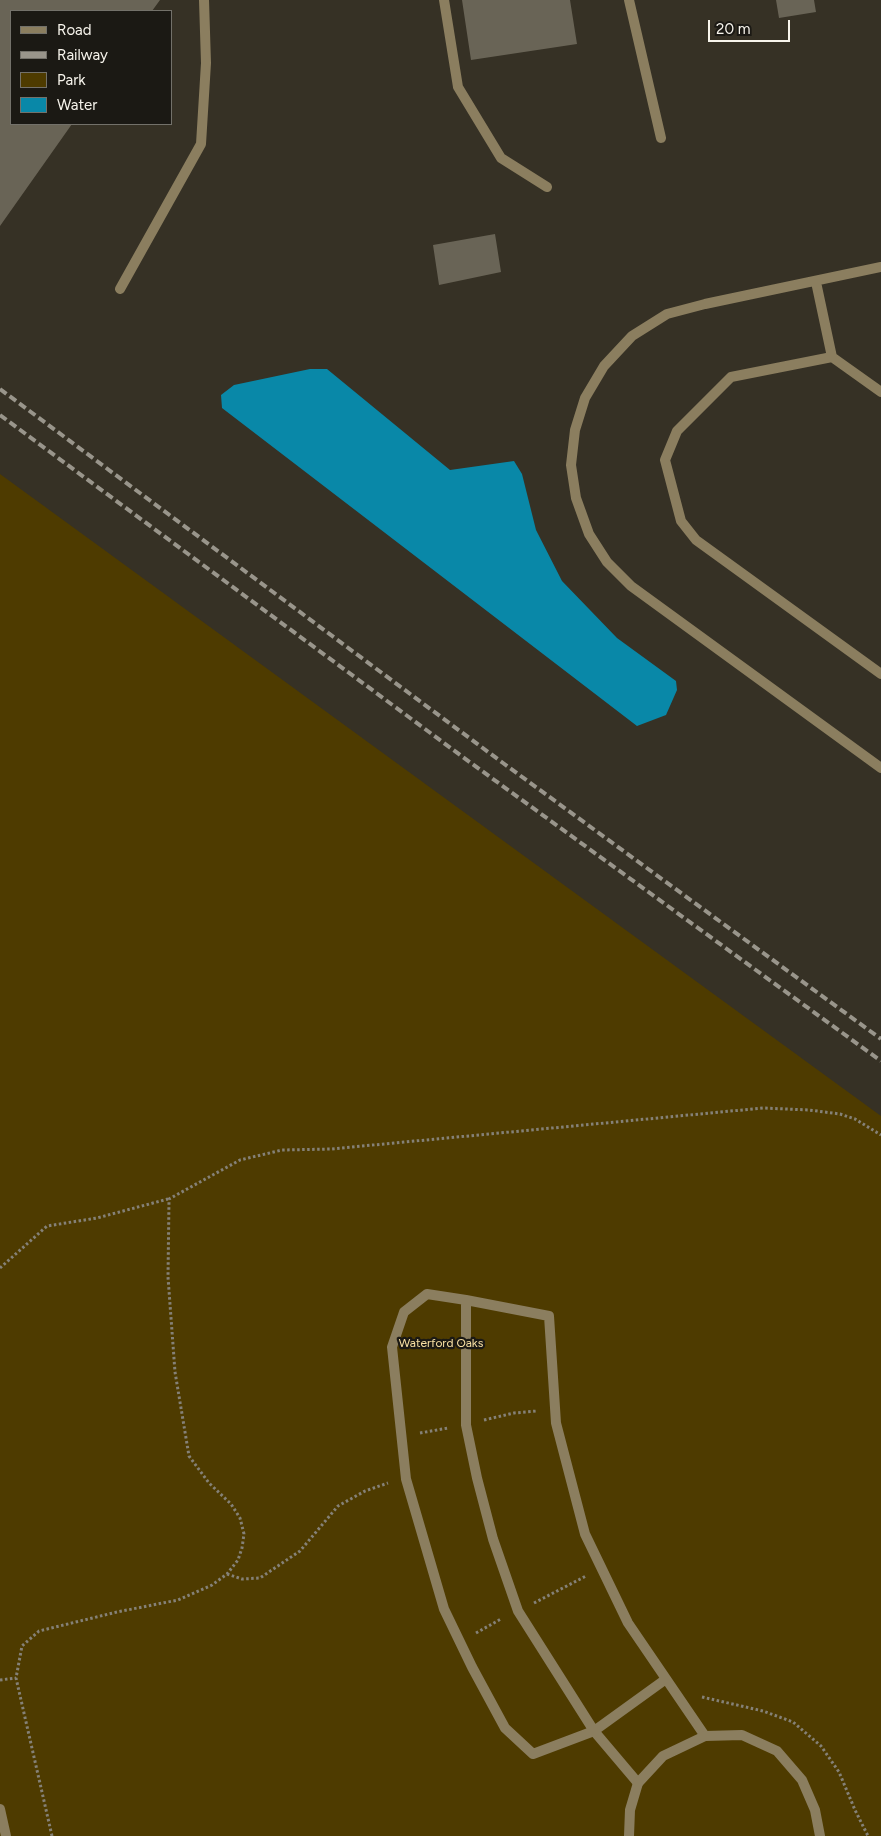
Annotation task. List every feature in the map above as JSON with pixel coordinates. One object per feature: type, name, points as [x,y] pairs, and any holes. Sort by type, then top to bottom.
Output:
[{"type":"street","points":[[120,289],[201,144],[206,63],[204,0]]},
{"type":"street","points":[[444,0],[458,87],[501,158],[547,187]]},
{"type":"street","points":[[629,0],[662,138]]},
{"type":"street","points":[[881,267],[705,304],[667,314],[632,336],[604,366],[585,398],[574,430],[571,465],[576,498],[589,534],[606,562],[631,586],[881,768]]},
{"type":"street","points":[[816,282],[832,357],[881,392]]},
{"type":"street","points":[[832,357],[731,377],[677,431],[665,460],[681,521],[696,540],[881,674]]},
{"type":"street","points":[[666,1679],[594,1730],[533,1754],[505,1728],[444,1609],[406,1480],[392,1347],[404,1312],[427,1294],[549,1316],[556,1423],[585,1534],[628,1623],[705,1736]]},
{"type":"street","points":[[466,1300],[466,1424],[477,1478],[493,1539],[518,1611],[594,1730],[638,1783]]},
{"type":"street","points":[[629,1836],[630,1810],[638,1783],[663,1756],[705,1736],[742,1735],[777,1751],[802,1780],[815,1810],[820,1836]]},
{"type":"street","points":[[0,1809],[6,1836]]},
{"type":"path","points":[[0,1268],[47,1226],[97,1218],[169,1199],[240,1160],[282,1150],[331,1149],[763,1108],[809,1110],[840,1114],[856,1119],[881,1134]]},
{"type":"path","points":[[52,1836],[16,1678],[22,1646],[40,1631],[117,1612],[178,1600],[212,1585],[227,1574],[238,1560],[242,1548],[244,1534],[240,1518],[231,1504],[209,1483],[189,1456],[175,1372],[168,1277],[169,1199]]},
{"type":"path","points":[[227,1574],[242,1579],[260,1578],[300,1551],[338,1506],[365,1491],[391,1482],[406,1480]]},
{"type":"path","points":[[0,1680],[16,1678]]},
{"type":"green space","name":"Waterford Oaks","points":[[0,474],[881,1116],[881,1836],[0,1836]]},
{"type":"water","points":[[310,369],[327,369],[450,470],[514,461],[522,474],[536,530],[562,581],[617,638],[676,681],[677,690],[666,715],[637,726],[222,408],[221,395],[234,385]]},
{"type":"building","points":[[0,0],[160,0],[153,10],[10,10],[10,125],[71,125],[0,226]]},
{"type":"building","points":[[462,0],[570,0],[577,44],[471,60]]},
{"type":"building","points":[[776,0],[814,0],[816,12],[779,18]]},
{"type":"building","points":[[495,234],[501,272],[439,285],[433,245]]},
{"type":"railway","points":[[0,389],[503,763],[881,1039]]},
{"type":"railway","points":[[0,415],[471,763],[881,1061]]}]
